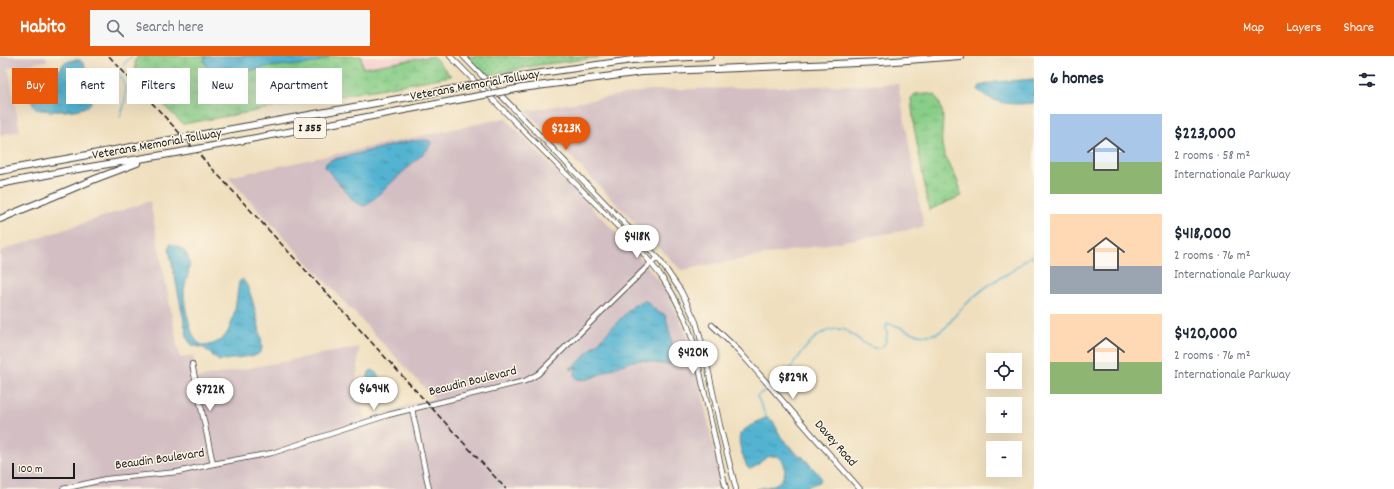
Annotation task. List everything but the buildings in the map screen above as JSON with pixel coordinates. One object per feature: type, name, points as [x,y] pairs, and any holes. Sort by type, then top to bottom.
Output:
[{"type":"highway","name":"Veterans Memorial Tollway","points":[[0,171],[459,88],[512,77],[632,60],[710,56]]},
{"type":"highway","name":"Veterans Memorial Tollway","points":[[0,184],[66,171],[175,154],[522,88],[642,72],[881,62],[960,56]]},
{"type":"highway","points":[[0,219],[95,179],[151,158]]},
{"type":"street","points":[[450,56],[635,244],[661,276],[672,293],[693,341],[726,489]]},
{"type":"street","points":[[463,56],[658,258],[681,291],[696,322],[736,489]]},
{"type":"street","name":"Beaudin Boulevard","points":[[63,489],[106,479],[171,473],[272,454],[388,415],[525,381],[535,376],[650,263],[658,258]]},
{"type":"street","name":"Davey Road","points":[[712,325],[738,350],[860,489]]},
{"type":"street","points":[[192,364],[213,464]]},
{"type":"street","points":[[412,409],[428,489]]},
{"type":"shaded area","points":[[0,56],[46,56],[47,61],[8,68],[12,89],[12,104],[15,104],[20,131],[0,135]]},
{"type":"shaded area","points":[[361,56],[430,56],[363,68]]},
{"type":"shaded area","points":[[898,84],[924,227],[681,270],[526,111],[650,90]]},
{"type":"shaded area","points":[[505,118],[642,260],[667,292],[685,331],[697,370],[722,489],[0,489],[0,251],[150,201],[180,358],[193,356],[198,378],[359,347],[356,388],[365,419],[434,398],[228,177]]},
{"type":"green space","points":[[138,56],[361,56],[363,68],[433,56],[451,76],[342,96],[342,68],[256,68],[256,104],[295,104],[183,124],[163,104],[190,104],[190,68],[135,68],[135,61]]},
{"type":"green space","points":[[466,56],[611,56],[539,65],[490,75],[483,72]]},
{"type":"green space","points":[[915,94],[935,95],[940,104],[943,117],[943,150],[959,184],[961,196],[929,210],[914,127],[911,98]]},
{"type":"water","points":[[206,56],[330,56],[323,60],[308,64],[256,68],[256,70],[248,72],[248,68],[208,68],[204,61]]},
{"type":"water","points":[[73,60],[80,60],[86,68],[66,68],[66,104],[90,104],[81,109],[65,111],[36,109],[33,104],[58,104],[58,70],[64,63]]},
{"type":"water","points":[[1034,79],[1034,103],[1004,103],[991,99],[978,90],[980,86],[995,82]]},
{"type":"water","points":[[427,140],[431,143],[428,149],[367,205],[363,206],[355,202],[325,167],[326,163],[331,160],[410,141]]},
{"type":"water","points":[[170,244],[181,248],[188,258],[189,270],[184,291],[184,299],[195,339],[202,345],[206,345],[219,341],[224,337],[232,323],[239,282],[242,279],[249,290],[260,333],[262,348],[257,355],[219,361],[204,348],[192,345],[188,340],[169,249]]},
{"type":"water","points":[[644,300],[666,317],[675,355],[678,360],[677,362],[664,364],[638,360],[628,362],[588,379],[578,379],[574,376],[577,367],[572,370],[569,368],[575,366],[633,306]]},
{"type":"water","points":[[373,370],[390,389],[390,394],[372,399],[368,390],[368,382],[369,372]]},
{"type":"water","points":[[765,418],[773,421],[781,437],[799,456],[803,457],[820,476],[821,480],[819,482],[801,489],[756,489],[776,484],[782,479],[785,471],[785,466],[781,459],[773,456],[766,458],[755,467],[749,469],[747,467],[740,446],[740,435],[747,428]]},
{"type":"waterway","points":[[123,65],[132,56]]},
{"type":"waterway","points":[[119,74],[123,81],[126,93],[120,117]]},
{"type":"waterway","points":[[773,384],[789,370],[814,339],[820,334],[828,331],[836,329],[844,330],[865,344],[876,348],[881,347],[885,343],[887,336],[887,324],[896,325],[910,332],[919,334],[928,335],[939,332],[946,327],[958,312],[977,294],[988,285],[1013,270],[1034,253]]},
{"type":"waterway","points":[[1031,256],[1034,260]]},
{"type":"waterway","points":[[767,389],[757,396],[767,418]]},
{"type":"railway","points":[[109,56],[506,489]]}]
